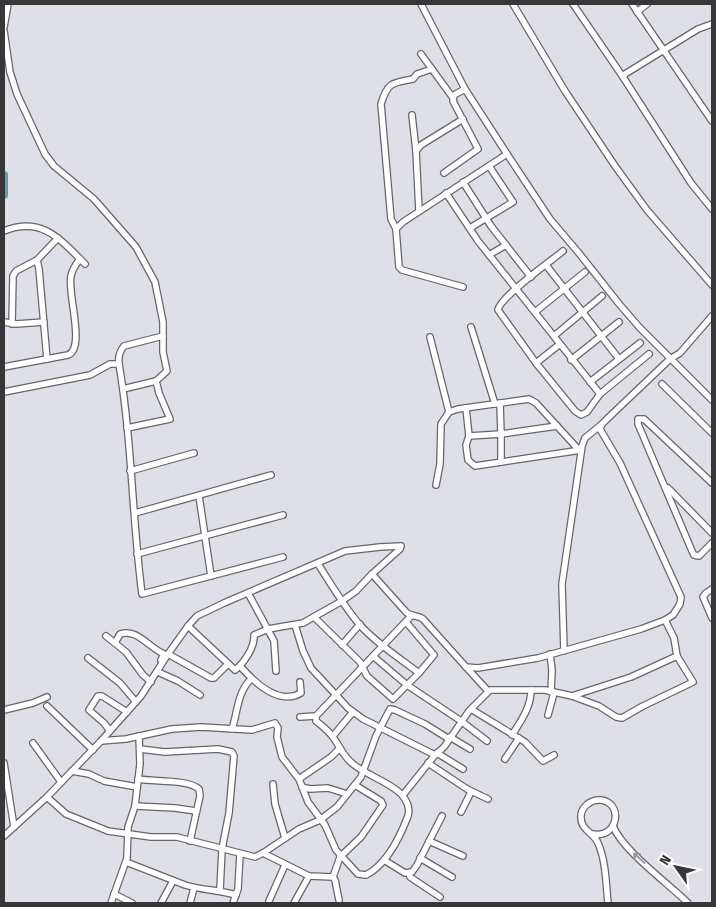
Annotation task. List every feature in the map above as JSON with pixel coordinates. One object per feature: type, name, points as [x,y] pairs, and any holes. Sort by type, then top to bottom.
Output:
[{"type":"street","points":[[8,4],[4,29],[10,72],[16,94],[45,154],[54,166],[94,199],[136,247],[155,282],[163,322],[167,371],[156,381],[123,389]]},
{"type":"street","points":[[421,4],[465,89],[550,220],[640,328],[712,400]]},
{"type":"street","points":[[513,4],[565,90],[615,166],[647,210],[712,285]]},
{"type":"street","points":[[573,4],[623,77],[691,183],[712,209]]},
{"type":"street","points":[[632,4],[712,121]]},
{"type":"street","points":[[637,12],[647,4]]},
{"type":"street","points":[[623,77],[698,29],[712,24]]},
{"type":"street","points":[[421,54],[453,98],[478,149],[444,173]]},
{"type":"street","points":[[432,69],[417,74],[413,79],[393,83],[384,95],[381,104],[391,219],[396,229],[399,267],[402,270],[463,287]]},
{"type":"street","points":[[453,98],[454,95],[465,89]]},
{"type":"street","points":[[412,116],[419,211]]},
{"type":"street","points":[[416,151],[421,145],[463,119]]},
{"type":"street","points":[[396,229],[402,222],[507,154]]},
{"type":"street","points":[[470,228],[513,202],[489,166]]},
{"type":"street","points":[[463,182],[486,219],[531,277]]},
{"type":"street","points":[[446,193],[490,255],[571,360],[600,394]]},
{"type":"street","points":[[4,231],[34,226],[58,238],[85,264]]},
{"type":"street","points":[[12,324],[13,276],[16,271],[37,260],[58,238]]},
{"type":"street","points":[[490,255],[506,245]]},
{"type":"street","points":[[563,251],[516,288],[500,304],[498,310],[536,363],[575,411],[581,416],[587,412],[600,394],[649,354]]},
{"type":"street","points":[[4,367],[71,354],[76,348],[70,286],[71,277],[80,259]]},
{"type":"street","points":[[37,260],[47,359]]},
{"type":"street","points":[[546,265],[619,359]]},
{"type":"street","points":[[535,312],[585,272]]},
{"type":"street","points":[[554,336],[602,296]]},
{"type":"street","points":[[564,651],[563,578],[580,450],[585,438],[670,359],[680,353],[712,316]]},
{"type":"street","points":[[4,322],[12,324],[44,322]]},
{"type":"street","points":[[571,360],[619,322]]},
{"type":"street","points":[[471,328],[498,404],[501,462]]},
{"type":"street","points":[[163,336],[124,346],[118,358],[127,428],[142,594],[282,557]]},
{"type":"street","points":[[430,337],[449,412]]},
{"type":"street","points":[[590,382],[640,343]]},
{"type":"street","points":[[536,363],[560,344]]},
{"type":"street","points":[[4,392],[90,375],[110,364],[118,364]]},
{"type":"street","points":[[127,428],[170,419],[156,381]]},
{"type":"street","points":[[662,384],[712,433]]},
{"type":"street","points":[[436,484],[440,464],[441,424],[449,412],[529,399],[580,450]]},
{"type":"street","points":[[466,408],[469,436],[466,445],[468,460],[470,464],[475,466],[580,450]]},
{"type":"street","points":[[712,483],[640,418],[638,419],[638,424],[694,555],[699,556],[712,543]]},
{"type":"street","points":[[466,667],[478,668],[564,651],[641,629],[665,620],[677,610],[680,597],[620,464],[602,436],[600,429],[602,424]]},
{"type":"street","points":[[469,436],[501,434],[557,426]]},
{"type":"street","points":[[130,471],[194,454]]},
{"type":"street","points":[[135,513],[270,475]]},
{"type":"street","points":[[665,485],[712,533]]},
{"type":"street","points":[[199,496],[211,576]]},
{"type":"street","points":[[137,554],[283,515]]},
{"type":"street","points":[[4,836],[93,750],[136,702],[152,682],[168,654],[188,626],[197,616],[345,551],[401,546],[400,549],[342,601],[314,617],[295,625],[268,629],[254,635],[255,641],[240,666],[235,670],[188,626]]},
{"type":"street","points":[[318,564],[342,601],[360,624],[384,646],[419,673]]},
{"type":"street","points":[[372,574],[406,612],[423,619],[488,692]]},
{"type":"street","points":[[712,589],[704,597],[712,618]]},
{"type":"street","points":[[248,593],[274,641],[276,671]]},
{"type":"street","points":[[300,717],[316,716],[412,616]]},
{"type":"street","points":[[314,617],[363,667],[364,673],[393,699],[434,655],[406,622]]},
{"type":"street","points":[[403,795],[450,738],[471,709],[488,692],[494,689],[531,690],[572,696],[599,706],[616,717],[622,718],[693,682],[677,656],[674,638],[665,620]]},
{"type":"street","points":[[342,645],[360,624]]},
{"type":"street","points":[[295,625],[303,651],[311,668],[353,712],[380,728],[463,769]]},
{"type":"street","points":[[115,643],[120,634],[134,633],[154,650],[164,654],[160,661],[159,669]]},
{"type":"street","points":[[106,636],[130,656],[143,675],[152,682]]},
{"type":"street","points":[[168,654],[211,678],[214,678],[228,664]]},
{"type":"street","points":[[548,715],[552,692],[550,654]]},
{"type":"street","points":[[373,656],[407,685],[487,741]]},
{"type":"street","points":[[572,696],[631,677],[677,656]]},
{"type":"street","points":[[88,658],[120,683],[136,702]]},
{"type":"street","points":[[240,666],[251,679],[264,688],[282,696],[298,695],[301,693],[300,682]]},
{"type":"street","points":[[159,669],[200,694]]},
{"type":"street","points":[[232,729],[237,703],[251,679]]},
{"type":"street","points":[[512,735],[526,710],[531,690]]},
{"type":"street","points":[[110,731],[89,710],[98,696],[102,696],[126,712]]},
{"type":"street","points":[[4,710],[33,703],[47,697]]},
{"type":"street","points":[[48,706],[93,750]]},
{"type":"street","points":[[46,797],[61,811],[108,831],[151,837],[177,837],[254,856],[262,853],[299,829],[320,820],[337,807],[364,772],[380,728],[388,711],[392,709],[470,748]]},
{"type":"street","points":[[471,709],[528,744],[543,761],[554,755]]},
{"type":"street","points":[[333,736],[353,712]]},
{"type":"street","points":[[101,741],[172,729],[202,727],[252,730],[276,723],[282,757],[299,778],[308,802],[328,831],[340,857],[362,876],[371,872],[384,860],[404,825],[409,808],[403,795],[353,764],[339,749],[333,736],[316,721],[316,716]]},
{"type":"street","points":[[110,903],[126,862],[129,846],[128,834],[135,806],[138,779],[139,736]]},
{"type":"street","points":[[505,759],[519,738]]},
{"type":"street","points":[[33,743],[61,782]]},
{"type":"street","points":[[140,749],[165,752],[218,749],[232,752],[234,756],[229,813],[222,849],[220,890]]},
{"type":"street","points":[[299,778],[328,760],[339,749]]},
{"type":"street","points":[[4,763],[14,827]]},
{"type":"street","points":[[428,763],[471,792],[488,799]]},
{"type":"street","points":[[72,771],[89,774],[104,781],[137,787]]},
{"type":"street","points":[[138,779],[193,785],[200,791],[190,840]]},
{"type":"street","points":[[273,784],[276,804],[286,838]]},
{"type":"street","points":[[332,903],[339,902],[333,877],[340,857],[361,836],[383,805],[382,800],[355,785]]},
{"type":"street","points":[[302,787],[310,789],[328,788],[347,794]]},
{"type":"street","points":[[461,812],[471,792]]},
{"type":"street","points":[[593,834],[604,834],[613,826],[616,815],[610,805],[600,800],[592,801],[583,808],[581,820],[584,827],[593,834],[598,843],[602,857],[608,903]]},
{"type":"street","points":[[135,806],[196,812]]},
{"type":"street","points":[[409,873],[417,865],[442,816]]},
{"type":"street","points":[[613,826],[616,833],[634,853],[688,903]]},
{"type":"street","points":[[429,841],[463,856]]},
{"type":"street","points":[[262,853],[310,876],[333,877]]},
{"type":"street","points":[[233,903],[240,871],[240,854]]},
{"type":"street","points":[[420,858],[452,877]]},
{"type":"street","points":[[384,860],[400,871],[409,873]]},
{"type":"street","points":[[126,862],[194,888],[220,890],[236,895]]},
{"type":"street","points":[[269,901],[285,865]]},
{"type":"street","points":[[409,873],[410,877],[440,898]]},
{"type":"street","points":[[294,903],[310,876]]},
{"type":"street","points":[[161,903],[173,881]]},
{"type":"street","points":[[190,903],[194,888]]},
{"type":"street","points":[[114,894],[132,903]]},
{"type":"waterway","points":[[4,175],[4,195]]}]
